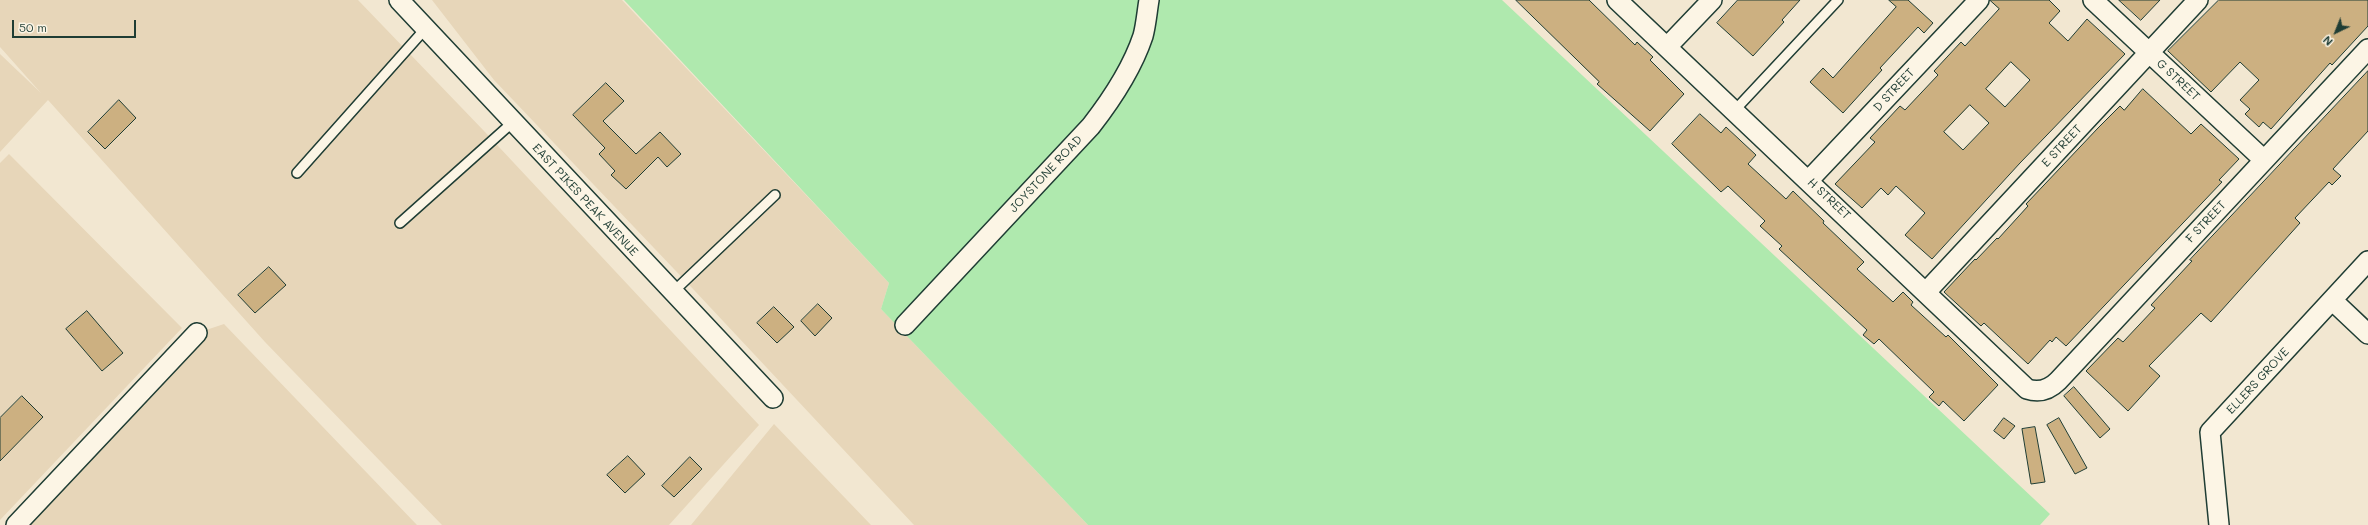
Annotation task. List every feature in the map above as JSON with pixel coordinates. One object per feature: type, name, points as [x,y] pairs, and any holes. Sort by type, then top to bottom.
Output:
[{"type":"street","name":"EAST PIKES PEAK AVENUE","points":[[400,0],[672,293],[773,398]]},
{"type":"street","name":"JOYSTONE ROAD","points":[[905,325],[1091,126],[1112,100],[1134,58],[1143,35],[1149,0]]},
{"type":"street","name":"H STREET","points":[[1617,0],[1926,291],[2027,389],[2042,396]]},
{"type":"street","points":[[1667,47],[1712,0]]},
{"type":"street","name":"D STREET","points":[[1809,180],[1979,0]]},
{"type":"street","name":"G STREET","points":[[2093,0],[2264,160]]},
{"type":"street","name":"E STREET","points":[[1926,291],[2198,0]]},
{"type":"street","name":"F STREET","points":[[2042,396],[2368,49]]},
{"type":"street","name":"ELLERS GROVE","points":[[2219,525],[2210,432],[2368,261]]},
{"type":"street","points":[[2332,300],[2368,334]]},
{"type":"street","points":[[16,525],[197,333]]},
{"type":"lane","points":[[1735,110],[1838,0]]},
{"type":"lane","points":[[297,173],[426,28]]},
{"type":"lane","points":[[400,223],[513,122]]},
{"type":"lane","points":[[672,293],[775,195]]},
{"type":"shaded area","points":[[0,0],[358,0],[485,132],[759,425],[669,525],[442,525],[265,342],[48,100],[0,152],[0,54],[41,93],[0,47]]},
{"type":"shaded area","points":[[432,0],[622,0],[889,283],[881,309],[1088,525],[914,525],[694,290],[494,80]]},
{"type":"shaded area","points":[[9,154],[182,328],[0,520],[0,163]]},
{"type":"shaded area","points":[[224,324],[417,525],[20,525],[197,333]]},
{"type":"shaded area","points":[[774,424],[871,525],[691,525]]},
{"type":"green space","points":[[624,0],[1502,0],[2050,514],[2040,525],[1088,525],[881,309],[889,283]]},
{"type":"building","points":[[1516,0],[1589,0],[1635,45],[1637,42],[1653,57],[1650,60],[1684,94],[1650,131],[1597,84],[1599,82]]},
{"type":"building","points":[[1738,0],[1800,0],[1782,20],[1784,22],[1753,56],[1717,23]]},
{"type":"building","points":[[1889,0],[1908,0],[1933,23],[1924,33],[1918,27],[1880,68],[1882,70],[1843,113],[1810,82],[1823,68],[1833,78],[1896,7]]},
{"type":"building","points":[[1990,0],[2049,0],[2060,11],[2049,23],[2068,41],[2087,19],[2125,54],[2020,163],[1932,259],[1905,235],[1925,213],[1896,186],[1888,195],[1881,188],[1862,208],[1835,184],[1875,142],[1870,138],[1900,106],[1905,110],[1938,75],[1934,71],[1961,42],[1965,46],[1999,9]],"holes":[[[2011,62],[2030,80],[2005,107],[1986,89]],[[1970,105],[1989,123],[1963,150],[1944,132]]]},
{"type":"building","points":[[2119,0],[2160,0],[2141,20]]},
{"type":"building","points":[[2219,0],[2368,0],[2368,26],[2332,65],[2330,63],[2271,129],[2263,122],[2259,127],[2245,114],[2250,109],[2240,100],[2259,80],[2240,62],[2211,92],[2168,51]]},
{"type":"building","points":[[2368,71],[2368,131],[2333,169],[2341,176],[2332,185],[2329,182],[2295,218],[2300,223],[2211,322],[2201,313],[2149,366],[2160,376],[2128,411],[2086,371],[2118,338],[2123,342],[2155,308],[2151,305],[2192,261],[2190,260]]},
{"type":"building","points":[[606,83],[624,101],[603,121],[636,154],[660,132],[681,154],[667,167],[658,157],[626,189],[611,175],[615,171],[599,154],[605,148],[573,115]]},
{"type":"building","points":[[2143,89],[2191,134],[2201,124],[2239,159],[2219,180],[2222,182],[2066,346],[2056,337],[2052,342],[2050,340],[2028,364],[1984,323],[1981,326],[1944,292],[1975,259],[1976,260],[1997,238],[1998,239],[2028,206],[2026,204],[2098,128],[2120,106],[2124,110]]},
{"type":"building","points":[[119,100],[136,118],[105,149],[88,132]]},
{"type":"building","points":[[1700,114],[1721,133],[1726,127],[1756,155],[1748,164],[1786,199],[1793,191],[1824,221],[1823,223],[1864,262],[1857,269],[1893,302],[1903,292],[1913,302],[1911,305],[1946,337],[1948,335],[1998,385],[1964,421],[1943,401],[1939,406],[1929,397],[1934,392],[1879,339],[1874,344],[1863,335],[1867,330],[1779,249],[1782,246],[1760,226],[1765,221],[1728,186],[1721,192],[1672,144]]},
{"type":"building","points":[[269,267],[286,285],[255,313],[238,295]]},
{"type":"building","points":[[818,304],[832,318],[815,336],[801,321]]},
{"type":"building","points":[[774,307],[794,327],[777,343],[757,323]]},
{"type":"building","points":[[87,311],[123,353],[102,371],[66,329]]},
{"type":"building","points":[[2074,387],[2110,429],[2100,438],[2064,396]]},
{"type":"building","points":[[22,396],[43,417],[0,461],[0,418]]},
{"type":"building","points":[[2004,418],[2015,426],[2004,439],[1994,431]]},
{"type":"building","points":[[2059,418],[2087,468],[2075,474],[2047,425]]},
{"type":"building","points":[[2035,427],[2045,482],[2031,484],[2022,429]]},
{"type":"building","points":[[628,456],[645,474],[625,493],[607,475]]},
{"type":"building","points":[[690,457],[702,469],[674,497],[662,486]]}]
